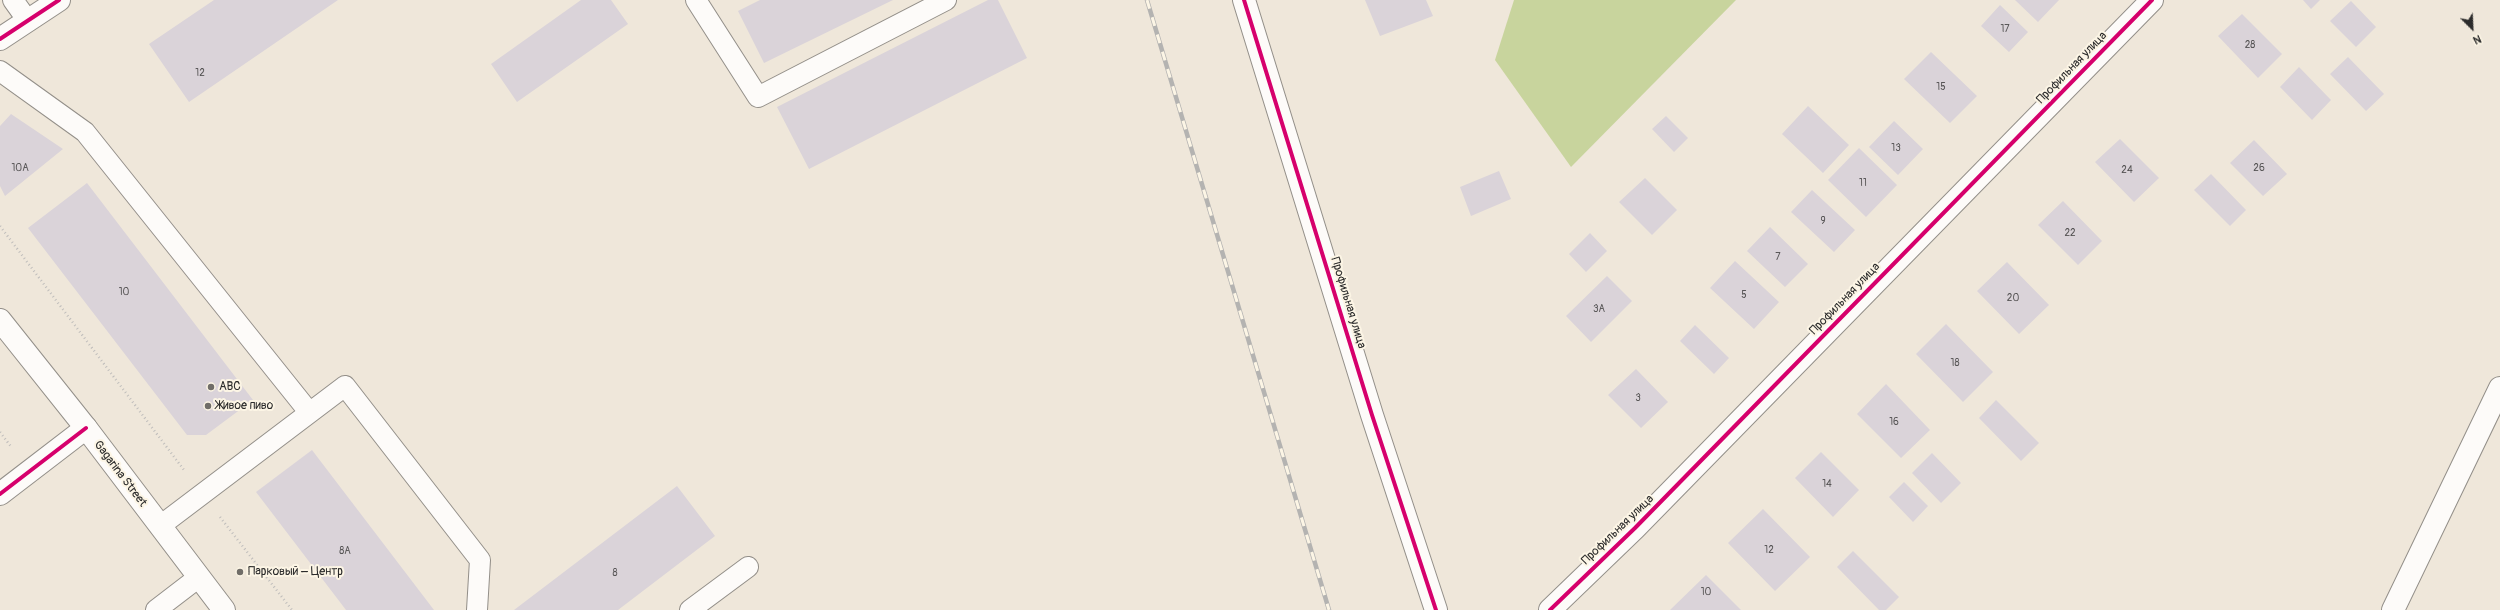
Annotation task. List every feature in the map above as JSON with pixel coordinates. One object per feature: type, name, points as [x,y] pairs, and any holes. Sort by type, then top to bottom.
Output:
[{"type":"street","points":[[0,39],[59,0]]},
{"type":"street","name":"Профильная улица","points":[[1244,0],[1369,407],[1436,610]]},
{"type":"street","name":"Профильная улица","points":[[1550,610],[1635,528],[2152,0]]},
{"type":"street","name":"Gagarina Street","points":[[0,320],[86,428],[224,610]]},
{"type":"street","points":[[2393,610],[2500,388]]},
{"type":"street","points":[[0,494],[86,428]]},
{"type":"lane","points":[[13,0],[28,21]]},
{"type":"lane","points":[[696,0],[758,96],[946,0]]},
{"type":"lane","points":[[0,71],[85,132],[309,412]]},
{"type":"lane","points":[[160,526],[345,386],[480,560],[477,610]]},
{"type":"lane","points":[[690,610],[748,567]]},
{"type":"lane","points":[[156,610],[199,577]]},
{"type":"path","points":[[0,226],[202,494],[292,610]]},
{"type":"green space","points":[[1514,0],[1736,0],[1571,167],[1495,60]]},
{"type":"building","points":[[214,0],[338,0],[189,102],[149,44]]},
{"type":"building","points":[[581,0],[611,0],[628,24],[517,102],[491,64]]},
{"type":"building","points":[[760,0],[893,0],[764,63],[738,11]]},
{"type":"building","points":[[988,0],[998,0],[1027,58],[809,169],[777,107]]},
{"type":"building","points":[[1365,0],[1426,0],[1433,16],[1380,36]]},
{"type":"building","points":[[2015,0],[2059,0],[2038,22]]},
{"type":"building","points":[[2303,0],[2320,0],[2311,9]]},
{"type":"building","points":[[2351,1],[2376,27],[2356,47],[2330,21]]},
{"type":"building","points":[[2000,5],[2028,32],[2009,52],[1981,26]]},
{"type":"building","points":[[2242,14],[2282,54],[2258,78],[2218,36]]},
{"type":"building","points":[[1931,52],[1977,96],[1950,123],[1904,79]]},
{"type":"building","points":[[2348,57],[2384,94],[2366,111],[2330,74]]},
{"type":"building","points":[[2299,67],[2331,100],[2312,120],[2280,87]]},
{"type":"building","points":[[1808,106],[1849,145],[1823,173],[1782,134]]},
{"type":"building","points":[[11,114],[63,149],[5,196],[0,186],[0,126]]},
{"type":"building","points":[[1666,116],[1688,138],[1674,152],[1652,129]]},
{"type":"building","points":[[1894,121],[1923,149],[1898,175],[1869,147]]},
{"type":"building","points":[[2120,139],[2159,178],[2134,202],[2095,162]]},
{"type":"building","points":[[2254,140],[2287,174],[2263,196],[2230,163]]},
{"type":"building","points":[[1859,148],[1897,185],[1866,217],[1828,180]]},
{"type":"building","points":[[1499,171],[1511,199],[1471,216],[1460,187]]},
{"type":"building","points":[[2211,174],[2246,210],[2230,226],[2194,190]]},
{"type":"building","points":[[1645,178],[1677,210],[1652,235],[1619,202]]},
{"type":"building","points":[[87,183],[253,400],[206,435],[187,435],[28,228]]},
{"type":"building","points":[[1812,190],[1855,230],[1834,252],[1791,212]]},
{"type":"building","points":[[2063,201],[2102,241],[2078,265],[2038,225]]},
{"type":"building","points":[[1770,227],[1808,264],[1785,287],[1747,251]]},
{"type":"building","points":[[1590,233],[1607,251],[1586,272],[1569,254]]},
{"type":"building","points":[[1735,261],[1779,302],[1754,329],[1710,288]]},
{"type":"building","points":[[2007,262],[2049,305],[2019,334],[1977,291]]},
{"type":"building","points":[[1607,276],[1632,301],[1591,342],[1566,316]]},
{"type":"building","points":[[1946,324],[1993,372],[1963,402],[1916,354]]},
{"type":"building","points":[[1695,325],[1729,358],[1714,374],[1680,341]]},
{"type":"building","points":[[1636,369],[1668,402],[1641,428],[1608,395]]},
{"type":"building","points":[[1886,384],[1930,430],[1901,458],[1857,414]]},
{"type":"building","points":[[1996,400],[2039,443],[2021,461],[1979,418]]},
{"type":"building","points":[[312,450],[434,610],[346,610],[256,492]]},
{"type":"building","points":[[1821,452],[1859,490],[1833,517],[1795,478]]},
{"type":"building","points":[[1932,453],[1961,483],[1941,503],[1912,473]]},
{"type":"building","points":[[1904,482],[1928,506],[1913,522],[1889,497]]},
{"type":"building","points":[[677,486],[715,536],[618,610],[514,610]]},
{"type":"building","points":[[1763,509],[1810,557],[1775,591],[1728,543]]},
{"type":"building","points":[[1853,551],[1899,597],[1886,610],[1879,610],[1837,567]]},
{"type":"building","points":[[1706,575],[1741,610],[1670,610]]},
{"type":"railway","points":[[1147,0],[1329,610]]},
{"type":"cycle path","points":[[0,39],[59,0]]},
{"type":"cycle path","points":[[1244,0],[1372,415],[1436,610]]},
{"type":"cycle path","points":[[1550,610],[1635,528],[2152,0]]},
{"type":"cycle path","points":[[0,494],[86,428]]},
{"type":"place","name":"ABC","points":[[211,387]]},
{"type":"place","name":"Живое пиво","points":[[208,406]]},
{"type":"place","name":"Парковый – Центр","points":[[240,572]]}]
